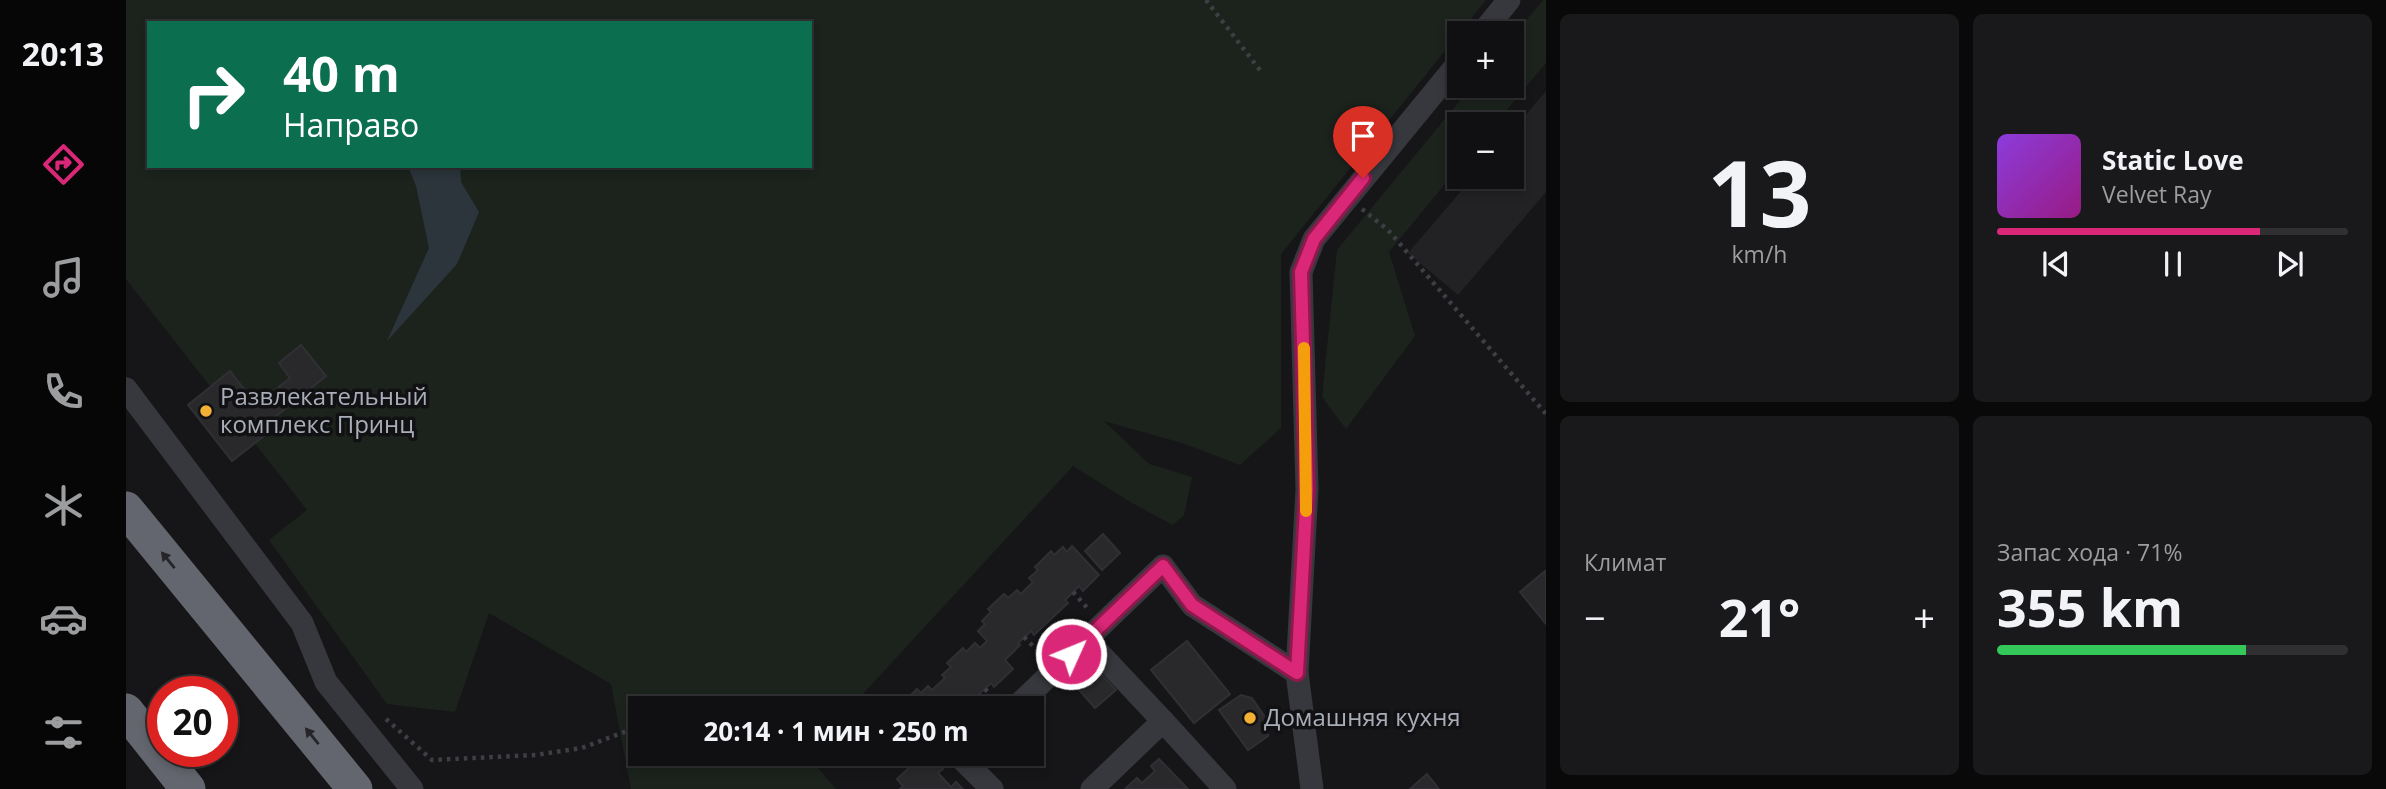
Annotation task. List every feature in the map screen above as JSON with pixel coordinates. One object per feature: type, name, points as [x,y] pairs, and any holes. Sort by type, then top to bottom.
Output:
[{"type":"highway","points":[[126,509],[355,789]]},
{"type":"highway","points":[[126,711],[188,789]]},
{"type":"street","points":[[1492,21],[1509,0]]},
{"type":"street","points":[[1312,789],[1297,673],[1307,489],[1301,272],[1314,239],[1447,77]]},
{"type":"street","points":[[126,389],[302,623],[326,682],[412,789]]},
{"type":"street","points":[[1027,696],[1163,566],[1192,605],[1297,673]]},
{"type":"street","points":[[1086,639],[1226,789]]},
{"type":"street","points":[[1092,789],[1163,721]]},
{"type":"street","points":[[126,727],[181,789]]},
{"type":"street","points":[[969,766],[992,789]]},
{"type":"path","points":[[1206,0],[1262,73]]},
{"type":"path","points":[[1348,197],[1388,230],[1546,414]]},
{"type":"path","points":[[384,718],[432,760],[536,755],[582,748],[628,731]]},
{"type":"shaded area","points":[[126,0],[1486,0],[1469,21],[1447,21],[1447,48],[1281,254],[1281,428],[1240,465],[1182,443],[1104,421],[1149,464],[1192,477],[1184,515],[1173,525],[1073,466],[861,696],[628,696],[628,766],[816,766],[836,789],[631,789],[611,684],[489,613],[455,712],[387,704],[269,540],[307,510],[126,279]]},
{"type":"shaded area","points":[[1543,0],[1546,0],[1546,63],[1524,89],[1524,23]]},
{"type":"shaded area","points":[[1546,91],[1546,192],[1458,295],[1408,253],[1463,189],[1524,189],[1524,117]]},
{"type":"shaded area","points":[[1462,98],[1517,98],[1505,112],[1451,112]]},
{"type":"shaded area","points":[[1447,116],[1447,182],[1389,252],[1415,336],[1346,429],[1322,397],[1337,250]]},
{"type":"shaded area","points":[[409,168],[460,168],[461,182],[479,212],[457,264],[387,341],[429,248],[416,186]]},
{"type":"building","points":[[301,345],[326,376],[269,422],[274,428],[232,461],[188,405],[230,371],[256,405],[290,378],[279,363]]},
{"type":"building","points":[[1103,534],[1120,553],[1102,570],[1085,551]]},
{"type":"building","points":[[1072,546],[1099,575],[1083,591],[1079,586],[1065,600],[1068,603],[1034,635],[1031,631],[1018,643],[1020,645],[1005,660],[1013,669],[994,687],[991,683],[979,696],[910,696],[917,689],[921,693],[928,686],[932,690],[945,678],[942,675],[951,667],[947,663],[963,648],[966,652],[975,643],[980,648],[987,641],[978,631],[985,624],[982,621],[991,612],[988,609],[1004,594],[1008,598],[1017,590],[1021,594],[1033,582],[1029,578],[1038,570],[1035,567],[1051,551],[1054,555],[1063,547],[1067,552]]},
{"type":"building","points":[[1545,571],[1546,573],[1546,624],[1520,592]]},
{"type":"building","points":[[1187,641],[1230,694],[1194,723],[1151,670]]},
{"type":"building","points":[[1093,665],[1116,690],[1095,708],[1073,683]]},
{"type":"building","points":[[1241,695],[1252,698],[1269,723],[1268,736],[1248,750],[1219,710]]},
{"type":"building","points":[[1159,759],[1188,789],[1125,789],[1137,778],[1142,783],[1155,771],[1151,766]]},
{"type":"building","points":[[911,766],[940,766],[943,769],[938,773],[951,787],[956,782],[963,789],[900,789],[903,786],[897,779]]},
{"type":"building","points":[[1427,774],[1439,789],[1410,789]]},
{"type":"slow traffic","points":[[1304,348],[1306,511]]},
{"type":"place","name":"Развлекательный комплекс Принц","points":[[206,411]]},
{"type":"place","name":"Домашняя кухня","points":[[1250,718]]},
{"type":"route","points":[[1071,654],[1163,566],[1192,605],[1297,673],[1307,489],[1301,272],[1314,239],[1363,178]]}]
